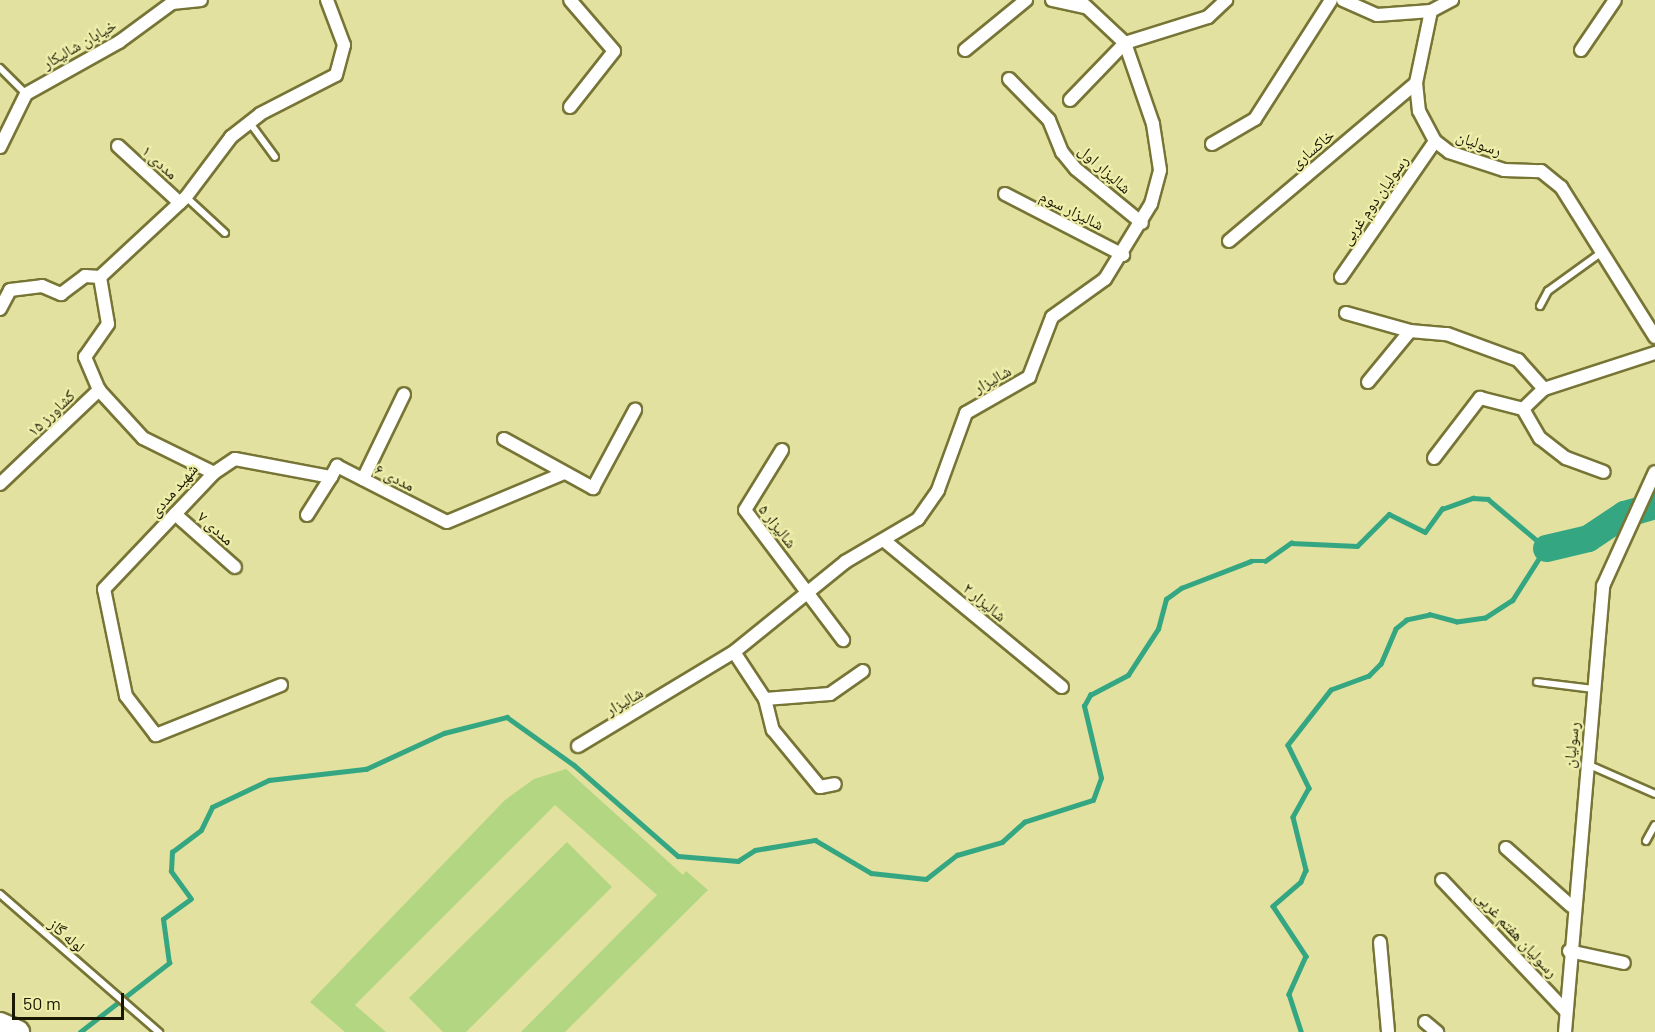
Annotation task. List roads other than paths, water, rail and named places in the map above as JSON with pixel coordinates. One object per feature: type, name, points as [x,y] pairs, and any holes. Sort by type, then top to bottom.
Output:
[{"type":"highway","points":[[0,1024],[18,1032]]},
{"type":"street","name":"خیابان شالیکار","points":[[26,94],[118,42],[172,3],[201,0]]},
{"type":"street","points":[[0,309],[10,290],[42,286],[61,294],[85,276],[100,277],[183,200],[231,137],[249,122],[336,75],[345,45],[327,0]]},
{"type":"street","points":[[570,0],[614,51],[570,107]]},
{"type":"street","points":[[965,50],[1026,0]]},
{"type":"street","points":[[1052,0],[1083,4],[1125,43]]},
{"type":"street","points":[[1070,100],[1125,43],[1208,17],[1226,0]]},
{"type":"street","points":[[1212,144],[1255,120],[1331,0]]},
{"type":"street","points":[[1343,0],[1377,15],[1431,12],[1452,0]]},
{"type":"street","points":[[1581,50],[1615,0]]},
{"type":"street","name":"رسولیان","points":[[1431,12],[1416,83],[1419,111],[1435,141],[1449,152],[1504,170],[1541,171],[1561,187],[1655,337]]},
{"type":"street","name":"شالیزار","points":[[578,746],[734,652],[807,589],[886,542],[918,519],[939,490],[966,413],[1029,377],[1052,317],[1105,279],[1123,255],[1142,223],[1160,170],[1153,124],[1125,43]]},
{"type":"street","name":"شالیزار اول","points":[[1009,79],[1049,120],[1062,152],[1076,169],[1142,223]]},
{"type":"street","name":"خاکساری","points":[[1229,241],[1416,83]]},
{"type":"street","points":[[0,147],[26,94]]},
{"type":"street","name":"رسولیان دوم غربی","points":[[1341,277],[1435,141]]},
{"type":"street","name":"مددی ۱","points":[[118,146],[183,200]]},
{"type":"street","name":"شالیزار سوم","points":[[1005,194],[1123,255]]},
{"type":"street","name":"شهید مددی","points":[[100,277],[108,324],[85,357],[99,390],[143,438],[214,473],[104,590],[126,696],[156,735],[281,685]]},
{"type":"street","points":[[1346,313],[1410,331],[1447,334],[1518,360],[1544,389]]},
{"type":"street","points":[[1368,382],[1410,331]]},
{"type":"street","points":[[1523,409],[1544,389],[1655,353]]},
{"type":"street","name":"کشاورز ۱۵","points":[[0,484],[99,390]]},
{"type":"street","points":[[363,479],[404,394]]},
{"type":"street","points":[[1434,458],[1480,398],[1523,409],[1540,438],[1566,458],[1604,472]]},
{"type":"street","points":[[504,439],[592,488],[635,410]]},
{"type":"street","name":"شالیزار ۵","points":[[782,450],[745,510],[807,589]]},
{"type":"street","name":"مددی ۶","points":[[214,473],[235,459],[253,459],[331,477],[337,466],[447,522],[564,473]]},
{"type":"street","name":"رسولیان","points":[[1564,1032],[1571,906],[1603,586],[1631,518],[1655,472]]},
{"type":"street","points":[[307,515],[331,477]]},
{"type":"street","name":"مددی ۷","points":[[175,514],[235,567]]},
{"type":"street","name":"شالیزار ۲","points":[[886,542],[1062,687]]},
{"type":"street","points":[[807,589],[843,640]]},
{"type":"street","points":[[734,652],[765,699],[773,730],[820,787],[836,784]]},
{"type":"street","points":[[765,699],[830,694],[863,671]]},
{"type":"street","points":[[1506,848],[1571,906]]},
{"type":"street","name":"رسولیان هفتم غربی","points":[[1442,880],[1566,1011]]},
{"type":"street","points":[[1380,942],[1388,1032]]},
{"type":"street","points":[[1569,951],[1624,963]]},
{"type":"street","points":[[1425,1023],[1437,1032]]},
{"type":"lane","points":[[0,68],[26,94]]},
{"type":"lane","points":[[249,122],[275,157]]},
{"type":"lane","points":[[183,200],[225,233]]},
{"type":"lane","points":[[1540,306],[1548,291],[1602,252]]},
{"type":"lane","points":[[1538,682],[1593,689]]},
{"type":"lane","points":[[1586,764],[1655,794]]},
{"type":"lane","points":[[1646,841],[1655,825]]},
{"type":"lane","name":"لوله گاز","points":[[0,894],[159,1032]]},
{"type":"waterway","points":[[80,1032],[169,963],[163,919],[191,899],[171,871],[172,852],[201,830],[212,807],[269,780],[366,769],[444,733],[507,717],[574,765],[678,856],[738,861],[755,850],[815,840],[871,873],[926,879],[957,855],[1002,842],[1024,822],[1093,800],[1101,778],[1084,706],[1090,695],[1128,675],[1158,629],[1166,599],[1181,588],[1251,561],[1265,561],[1291,543],[1357,546],[1389,514],[1425,532],[1442,509],[1473,498],[1488,499],[1546,548],[1513,600],[1485,618],[1457,622],[1430,615],[1407,620],[1396,629],[1381,664],[1369,676],[1331,690],[1288,745],[1309,788],[1293,817],[1306,870],[1301,882],[1273,906],[1306,956],[1289,994],[1301,1032]]},
{"type":"waterway","points":[[1546,548],[1588,538],[1624,514],[1655,505]]}]
